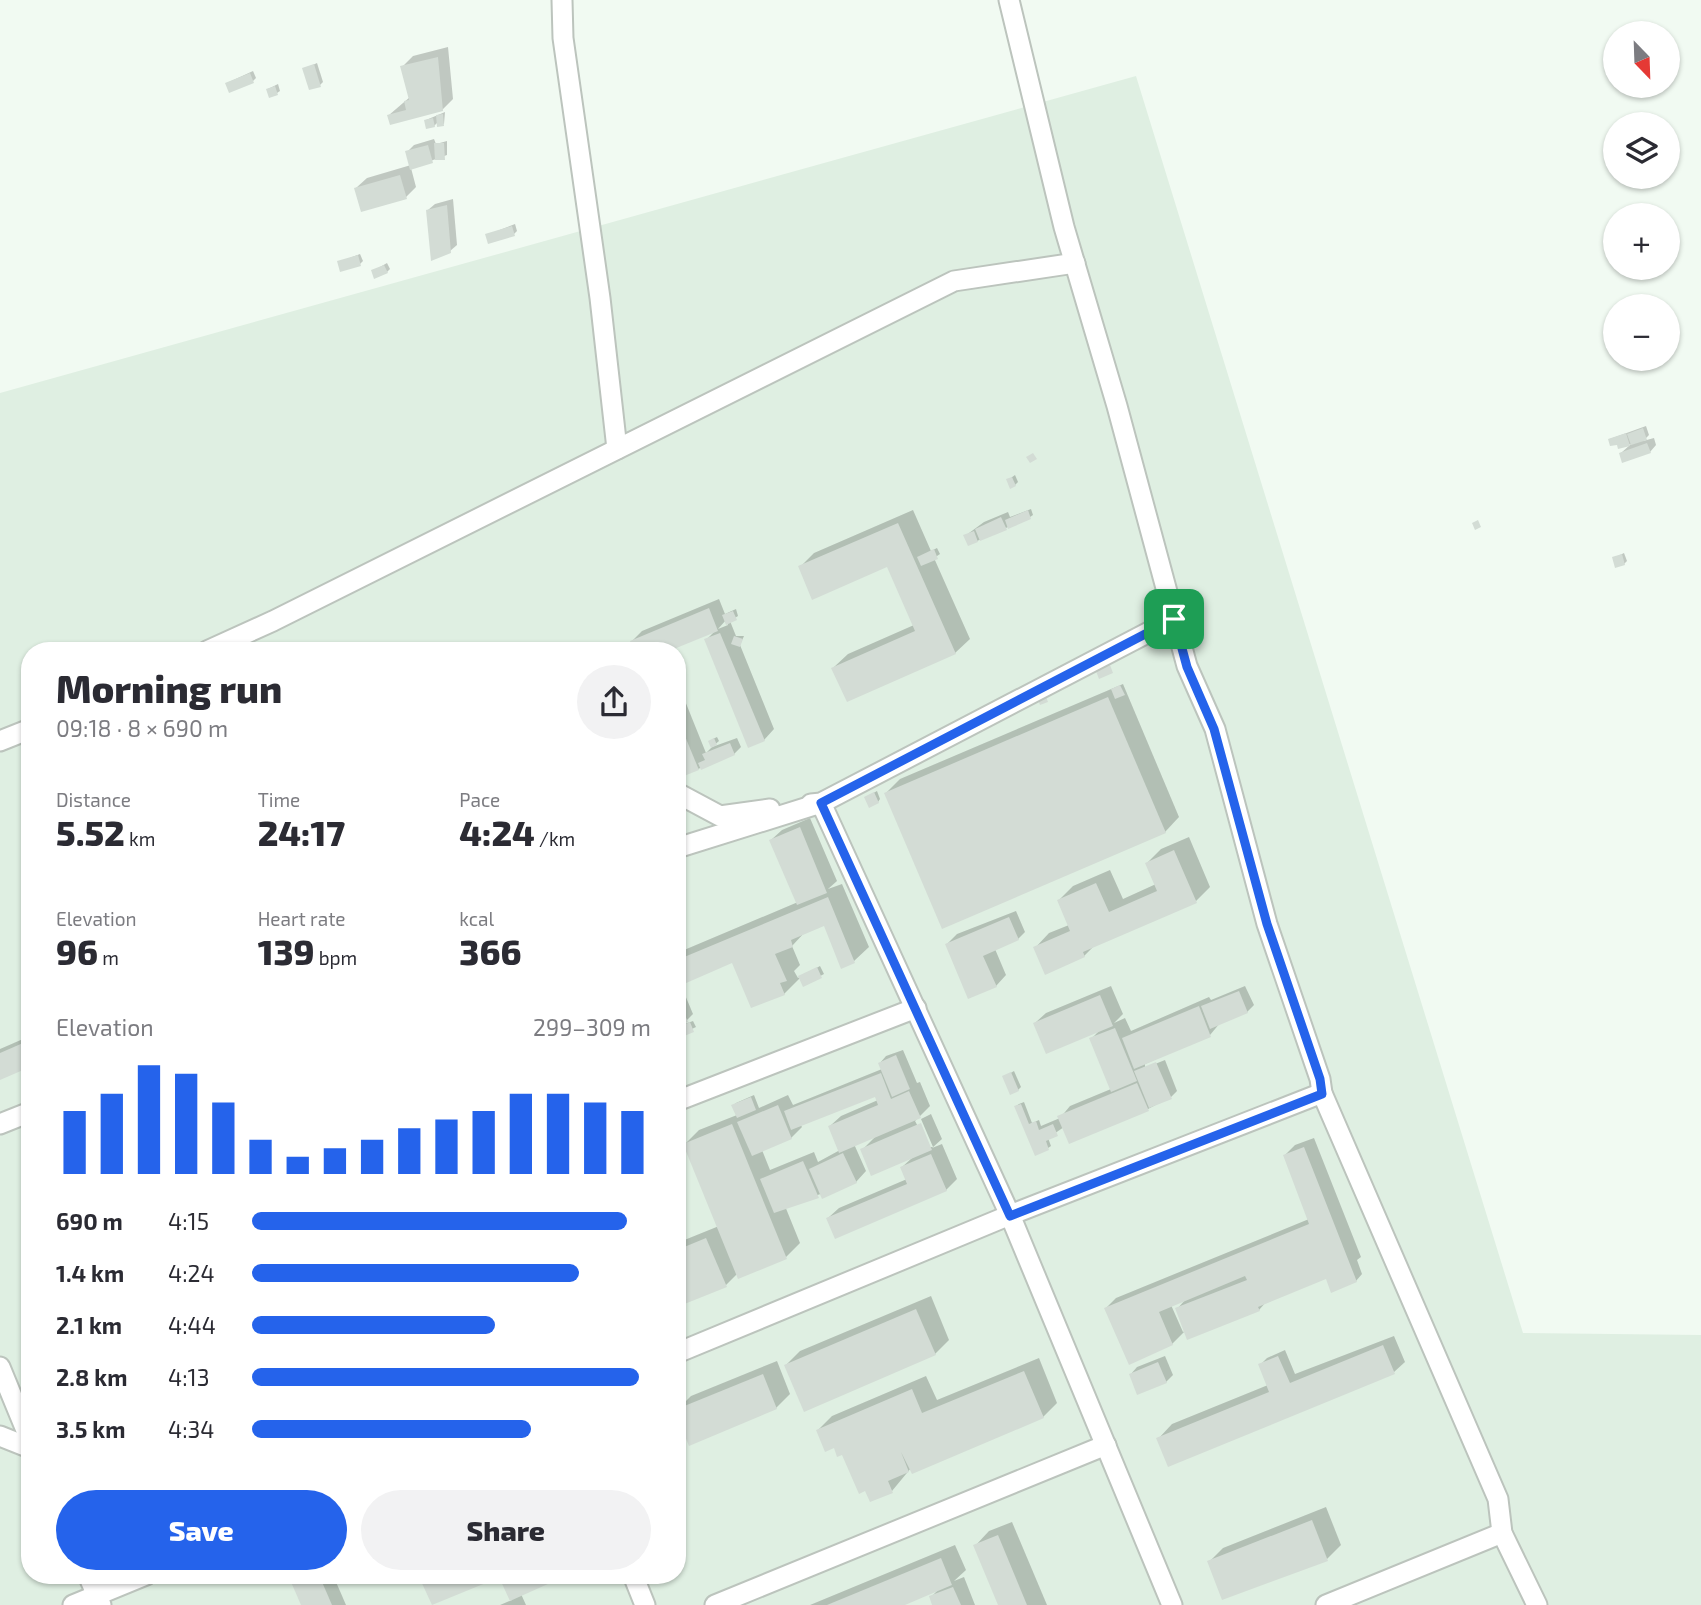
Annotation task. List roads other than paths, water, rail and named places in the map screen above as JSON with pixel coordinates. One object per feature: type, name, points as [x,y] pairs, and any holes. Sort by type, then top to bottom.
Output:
[{"type":"street","points":[[562,0],[563,37],[600,298],[617,449]]},
{"type":"street","points":[[1009,0],[1075,262],[1117,405],[1187,667],[1214,729],[1267,924],[1320,1079],[1322,1094],[1499,1499],[1502,1534],[1537,1605]]},
{"type":"street","points":[[227,642],[954,281],[1075,262]]},
{"type":"street","points":[[686,845],[821,803],[1174,619]]},
{"type":"street","points":[[0,741],[21,733]]},
{"type":"street","points":[[686,798],[720,816],[821,803]]},
{"type":"street","points":[[821,803],[1010,1216],[1172,1605]]},
{"type":"street","points":[[686,1097],[916,1008]]},
{"type":"street","points":[[686,1349],[1010,1216],[1322,1094]]},
{"type":"street","points":[[0,1124],[21,1116]]},
{"type":"street","points":[[0,1367],[21,1418]]},
{"type":"street","points":[[0,1436],[21,1444]]},
{"type":"street","points":[[715,1605],[1106,1445]]},
{"type":"street","points":[[1326,1605],[1502,1534]]},
{"type":"street","points":[[73,1605],[99,1600],[129,1584]]},
{"type":"street","points":[[637,1584],[645,1605]]}]
